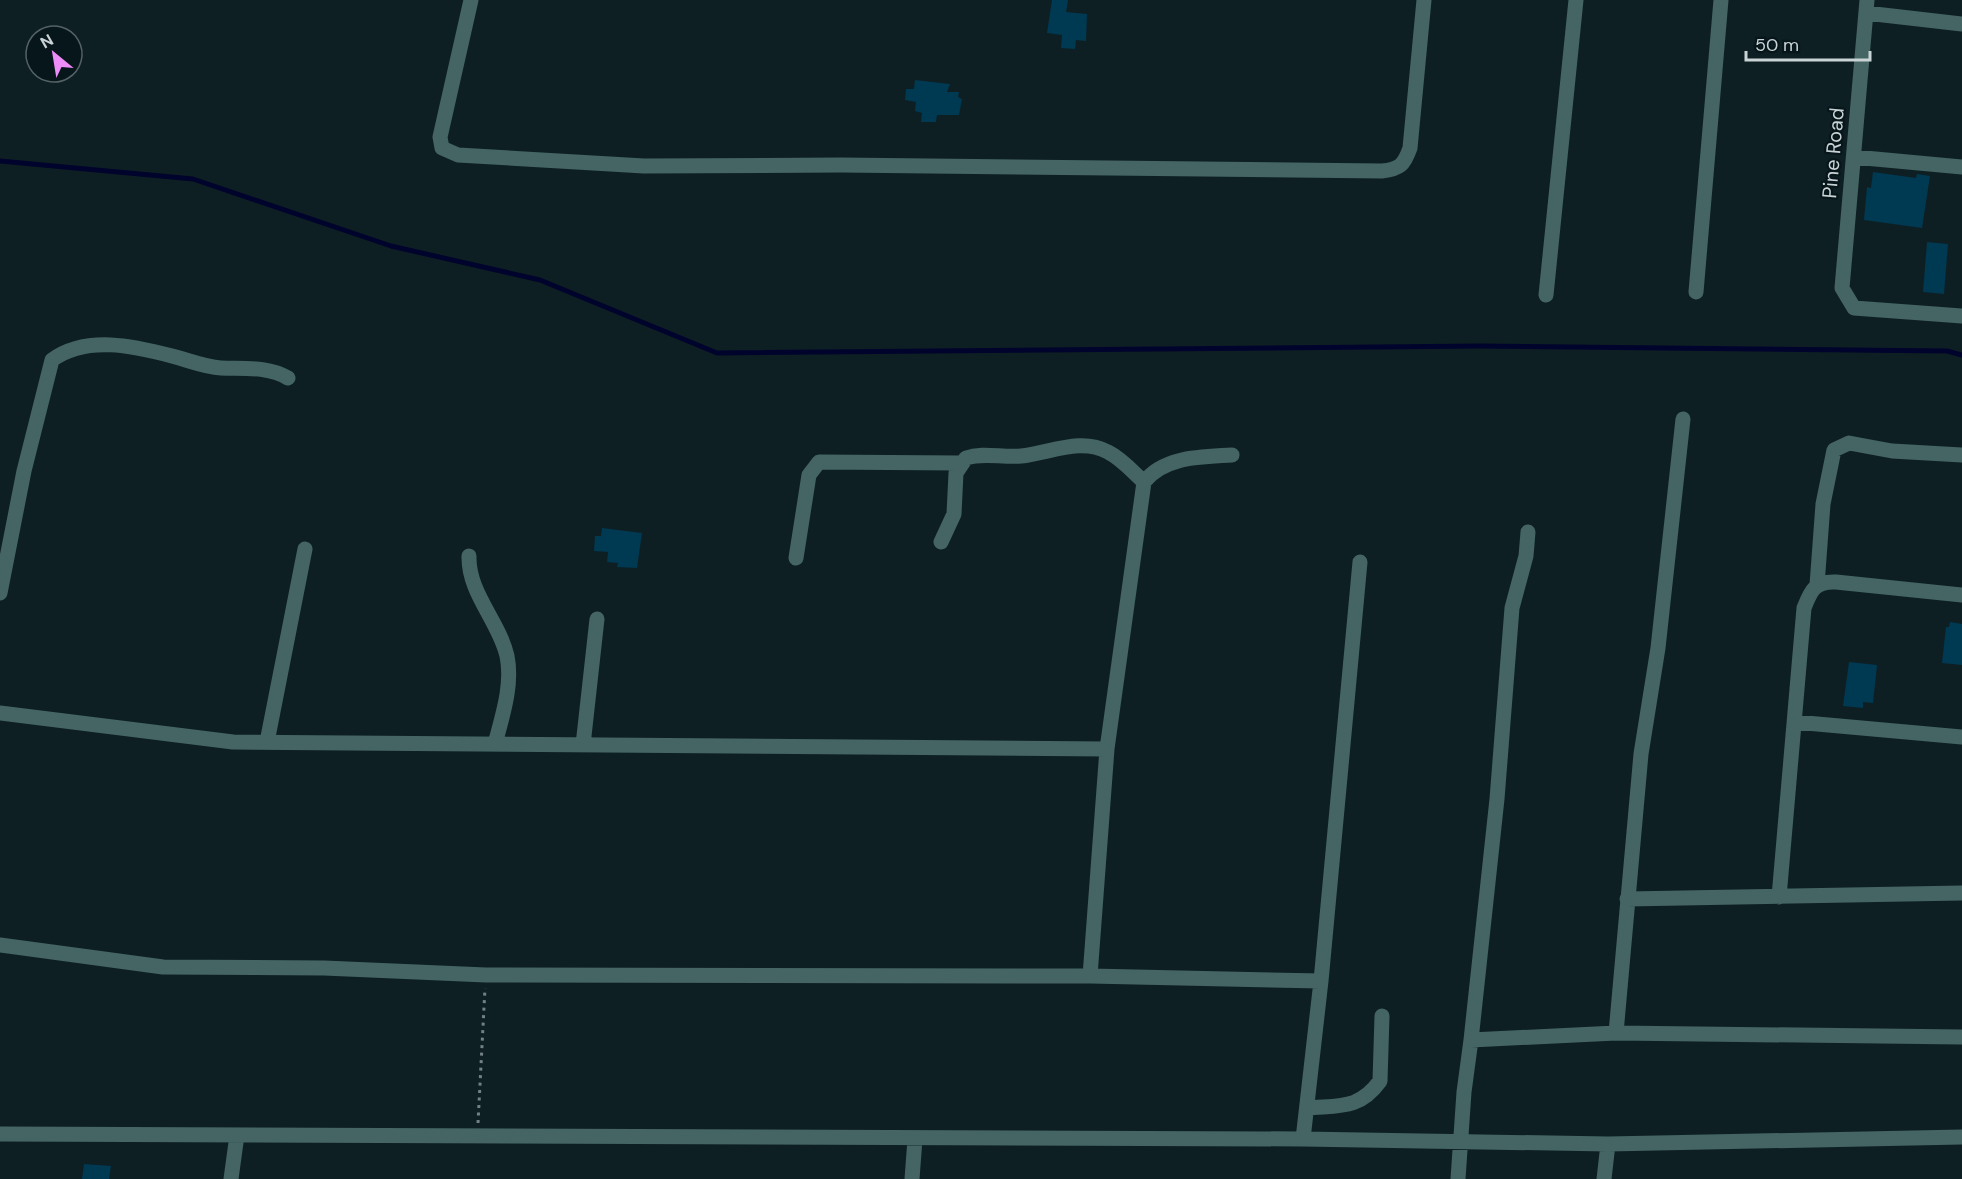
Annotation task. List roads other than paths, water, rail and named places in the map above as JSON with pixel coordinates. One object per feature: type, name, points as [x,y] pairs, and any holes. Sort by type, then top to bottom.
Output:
[{"type":"street","points":[[471,0],[440,136],[442,148],[458,155],[644,166],[841,165],[1382,171],[1398,169],[1404,163],[1410,148],[1424,0]]},
{"type":"street","points":[[1546,295],[1576,0]]},
{"type":"street","points":[[1696,292],[1721,0]]},
{"type":"street","points":[[1867,6],[1962,24]]},
{"type":"street","name":"Pine Road","points":[[1867,6],[1842,288],[1854,308],[1962,316]]},
{"type":"street","points":[[1854,157],[1962,167]]},
{"type":"street","points":[[0,593],[24,471],[52,360],[75,347],[116,345],[210,366],[267,371],[288,378]]},
{"type":"street","points":[[1616,1033],[1641,754],[1658,648],[1683,419]]},
{"type":"street","points":[[1817,585],[1823,504],[1834,450],[1850,443],[1892,451],[1962,455]]},
{"type":"street","points":[[940,542],[954,514],[956,473],[960,463],[974,455],[1022,456],[1071,447],[1095,447],[1119,459],[1144,482]]},
{"type":"street","points":[[1090,976],[1107,749],[1144,482],[1161,466],[1201,457],[1232,455]]},
{"type":"street","points":[[796,558],[809,475],[819,462],[960,463]]},
{"type":"street","points":[[1458,1179],[1497,799],[1512,608],[1526,556],[1528,532]]},
{"type":"street","points":[[267,742],[305,549]]},
{"type":"street","points":[[469,556],[473,584],[507,657],[507,695],[495,744]]},
{"type":"street","points":[[1304,1139],[1360,562]]},
{"type":"street","points":[[1779,897],[1796,722],[1804,608],[1811,589],[1817,585],[1836,582],[1962,595]]},
{"type":"street","points":[[583,745],[597,619]]},
{"type":"street","points":[[0,713],[153,730],[201,740],[1107,749]]},
{"type":"street","points":[[1796,722],[1962,737]]},
{"type":"street","points":[[1627,899],[1962,893]]},
{"type":"street","points":[[0,945],[162,967],[324,968],[486,975],[1090,976],[1321,981]]},
{"type":"street","points":[[1307,1108],[1351,1104],[1365,1098],[1374,1090],[1380,1082],[1382,1016]]},
{"type":"street","points":[[1471,1040],[1616,1033],[1962,1036]]},
{"type":"street","points":[[0,1134],[1304,1139],[1608,1144],[1962,1137]]},
{"type":"street","points":[[231,1179],[237,1135]]},
{"type":"street","points":[[912,1179],[915,1139]]},
{"type":"street","points":[[1604,1179],[1608,1144]]},
{"type":"waterway","points":[[0,161],[193,179],[391,246],[540,280],[717,353],[1480,346],[1947,351],[1962,355]]}]
